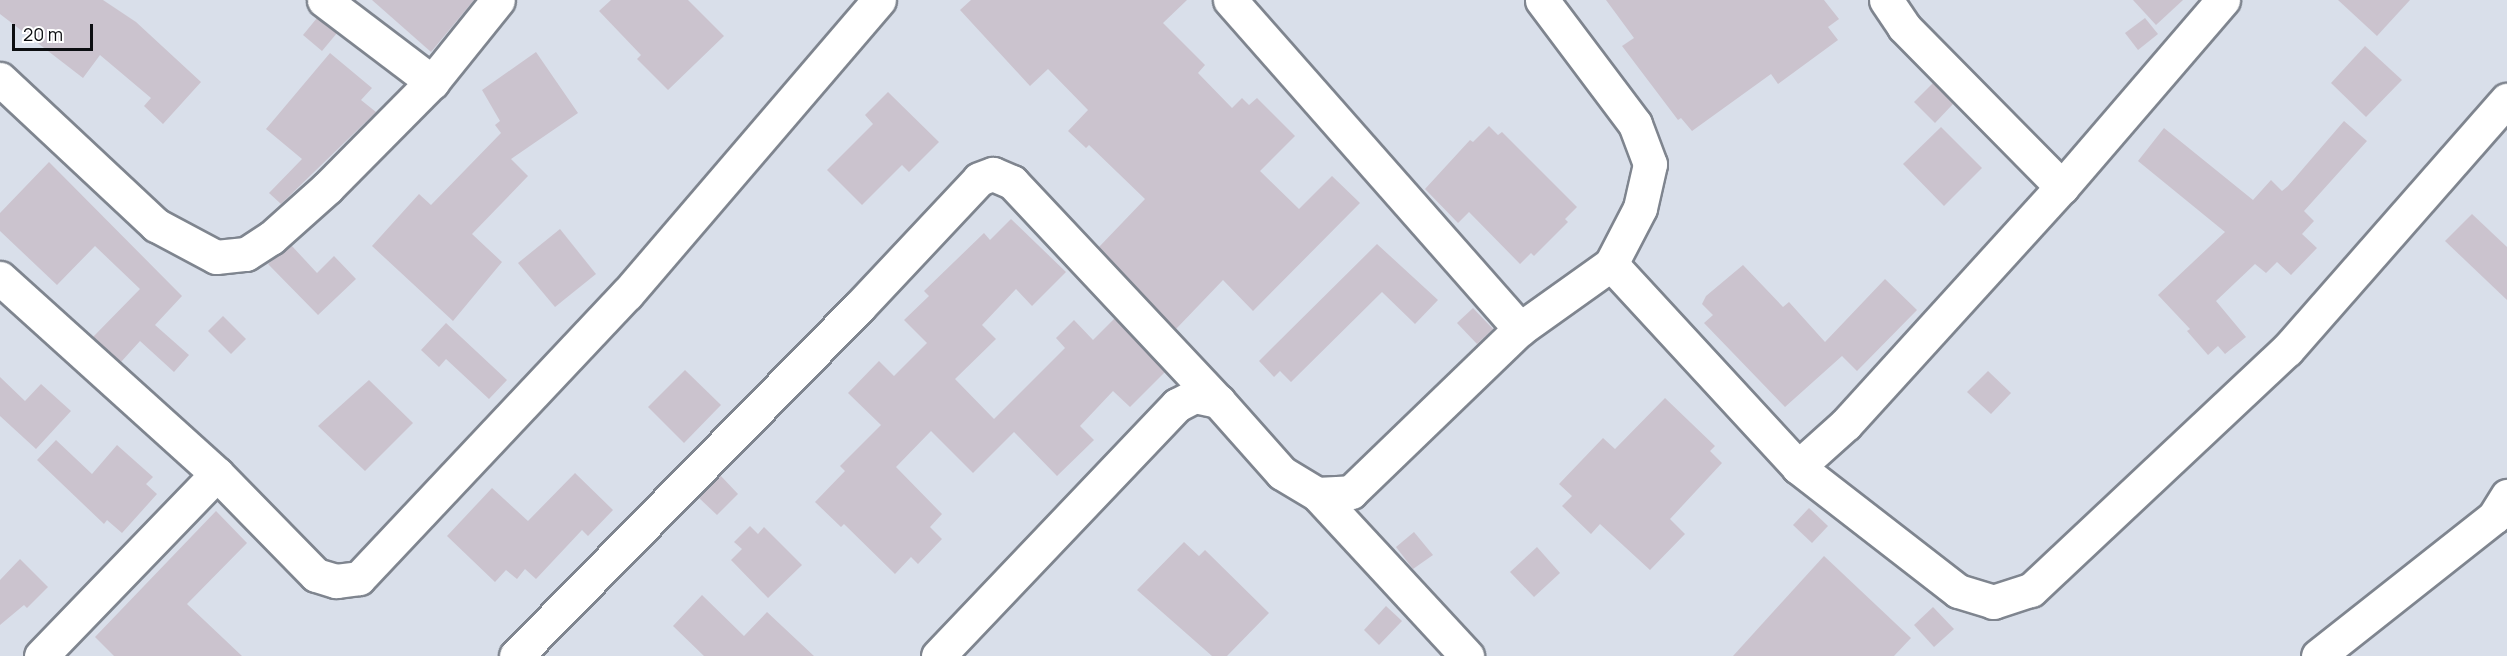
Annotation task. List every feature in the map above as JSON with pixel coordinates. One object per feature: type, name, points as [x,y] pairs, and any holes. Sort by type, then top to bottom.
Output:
[{"type":"street","points":[[324,0],[432,82]]},
{"type":"street","points":[[0,79],[156,225],[216,257],[246,254],[271,238],[328,187],[432,82],[498,0]]},
{"type":"street","points":[[0,278],[217,474],[316,575],[336,581],[359,578],[627,294],[879,0]]},
{"type":"street","points":[[1230,0],[1520,330]]},
{"type":"street","points":[[1317,494],[1351,492],[1520,330],[1611,264],[1640,208],[1650,164],[1635,124],[1542,0]]},
{"type":"street","points":[[1886,0],[1904,27],[2062,187]]},
{"type":"street","points":[[1798,467],[1846,424],[2062,187],[2223,0]]},
{"type":"street","points":[[1611,264],[1798,467],[1958,591],[1993,602],[2031,590],[2287,350],[2507,100]]},
{"type":"street","points":[[516,656],[859,307],[979,179],[993,174],[1012,183],[1218,401],[1282,473],[1317,494],[1467,656]]},
{"type":"street","points":[[938,656],[1177,405],[1195,396],[1218,401]]},
{"type":"street","points":[[40,656],[217,474]]},
{"type":"street","points":[[2318,656],[2494,517],[2507,496]]},
{"type":"building","points":[[0,0],[103,0],[136,22],[201,82],[163,124],[144,106],[151,98],[100,55],[83,78],[0,14]]},
{"type":"building","points":[[372,0],[474,0],[431,52]]},
{"type":"building","points":[[611,0],[688,0],[724,36],[668,90],[637,59],[641,55],[599,11]]},
{"type":"building","points":[[971,0],[1187,0],[1163,23],[1205,65],[1198,73],[1232,108],[1242,98],[1249,105],[1257,98],[1295,136],[1260,171],[1299,209],[1332,176],[1360,203],[1253,311],[1223,280],[1176,329],[1099,247],[1145,199],[1089,145],[1086,148],[1068,131],[1088,110],[1048,69],[1030,86],[960,10]]},
{"type":"building","points":[[1606,0],[1824,0],[1839,19],[1828,27],[1838,40],[1778,84],[1771,74],[1692,131],[1681,118],[1678,120],[1622,46],[1634,38]]},
{"type":"building","points":[[2133,0],[2183,0],[2156,25]]},
{"type":"building","points":[[2338,0],[2410,0],[2377,36]]},
{"type":"building","points":[[317,18],[337,33],[322,51],[303,35]]},
{"type":"building","points":[[2145,18],[2158,34],[2138,50],[2125,33]]},
{"type":"building","points":[[2365,46],[2402,80],[2366,117],[2331,83]]},
{"type":"building","points":[[536,52],[578,113],[511,159],[528,176],[472,234],[502,262],[453,321],[372,246],[419,194],[431,205],[501,133],[495,125],[500,121],[482,90]]},
{"type":"building","points":[[330,53],[372,88],[361,100],[376,112],[281,204],[269,193],[302,159],[266,129]]},
{"type":"building","points":[[1933,83],[1953,104],[1935,123],[1914,102]]},
{"type":"building","points":[[888,92],[939,142],[909,172],[902,165],[862,205],[827,170],[873,124],[865,115]]},
{"type":"building","points":[[2344,121],[2367,141],[2304,211],[2314,221],[2302,234],[2317,248],[2291,275],[2277,262],[2266,273],[2255,264],[2216,301],[2246,337],[2225,354],[2218,346],[2208,355],[2187,331],[2190,329],[2158,295],[2225,232],[2138,161],[2164,128],[2253,200],[2271,180],[2282,191],[2288,186]]},
{"type":"building","points":[[1489,126],[1498,135],[1502,132],[1577,207],[1565,219],[1568,222],[1534,256],[1531,253],[1520,264],[1469,212],[1458,223],[1425,189],[1470,140],[1473,142]]},
{"type":"building","points":[[1941,127],[1982,168],[1944,206],[1903,164]]},
{"type":"building","points":[[49,162],[182,296],[155,325],[189,355],[174,372],[140,341],[121,362],[93,337],[140,289],[95,246],[57,285],[0,231],[0,213]]},
{"type":"building","points":[[2472,214],[2507,247],[2507,300],[2445,241]]},
{"type":"building","points":[[1011,219],[1066,272],[1032,306],[1016,289],[982,325],[996,339],[955,379],[994,419],[1065,348],[1056,338],[1074,320],[1093,340],[1115,318],[1165,372],[1130,407],[1113,391],[1080,426],[1094,440],[1057,476],[1014,432],[973,473],[931,431],[896,467],[942,514],[930,527],[942,539],[918,564],[911,557],[895,574],[844,524],[841,527],[815,502],[845,471],[840,466],[881,425],[848,393],[879,361],[894,376],[927,343],[904,320],[929,296],[924,291],[984,233],[990,240]]},
{"type":"building","points":[[560,229],[596,274],[555,307],[518,263]]},
{"type":"building","points":[[1377,244],[1438,300],[1415,324],[1382,292],[1291,382],[1280,371],[1274,377],[1259,361]]},
{"type":"building","points":[[291,245],[317,273],[334,256],[356,279],[318,315],[268,264]]},
{"type":"building","points":[[1743,265],[1783,307],[1789,302],[1825,342],[1885,279],[1917,310],[1857,371],[1842,356],[1785,407],[1704,323],[1713,315],[1702,304],[1706,296]]},
{"type":"building","points":[[1473,308],[1493,329],[1477,344],[1457,323]]},
{"type":"building","points":[[223,316],[246,339],[231,354],[208,331]]},
{"type":"building","points":[[446,323],[507,380],[489,399],[446,359],[439,367],[421,350]]},
{"type":"building","points":[[685,370],[721,405],[684,443],[648,407]]},
{"type":"building","points":[[1988,371],[2011,393],[1991,414],[1967,392]]},
{"type":"building","points":[[0,377],[25,401],[41,384],[71,411],[36,449],[0,416]]},
{"type":"building","points":[[369,380],[413,423],[365,471],[318,426]]},
{"type":"building","points":[[1665,398],[1715,446],[1710,451],[1722,463],[1670,519],[1685,534],[1650,570],[1600,524],[1591,534],[1562,506],[1572,496],[1559,484],[1603,438],[1615,449]]},
{"type":"building","points":[[56,440],[92,474],[117,445],[153,477],[146,484],[157,494],[122,533],[107,520],[104,524],[37,460]]},
{"type":"building","points":[[575,473],[613,510],[588,536],[582,530],[536,579],[525,569],[517,579],[506,570],[495,582],[447,536],[492,488],[528,521]]},
{"type":"building","points":[[720,475],[738,494],[717,515],[698,497]]},
{"type":"building","points":[[1809,508],[1828,526],[1812,543],[1793,525]]},
{"type":"building","points":[[216,511],[247,543],[187,604],[242,656],[114,656],[95,637]]},
{"type":"building","points":[[750,526],[758,534],[764,527],[802,565],[768,598],[731,560],[742,549],[734,542]]},
{"type":"building","points":[[1414,532],[1433,555],[1413,569],[1396,547]]},
{"type":"building","points":[[1184,542],[1199,556],[1205,550],[1269,613],[1227,656],[1212,656],[1137,590]]},
{"type":"building","points":[[1537,547],[1560,573],[1534,597],[1510,572]]},
{"type":"building","points":[[1824,556],[1911,638],[1894,656],[1733,656]]},
{"type":"building","points":[[20,559],[48,587],[27,608],[24,605],[0,625],[0,580]]},
{"type":"building","points":[[702,595],[744,636],[767,612],[814,656],[704,656],[673,626]]},
{"type":"building","points":[[1386,606],[1402,621],[1379,645],[1364,630]]},
{"type":"building","points":[[1933,607],[1954,629],[1934,647],[1914,625]]}]
